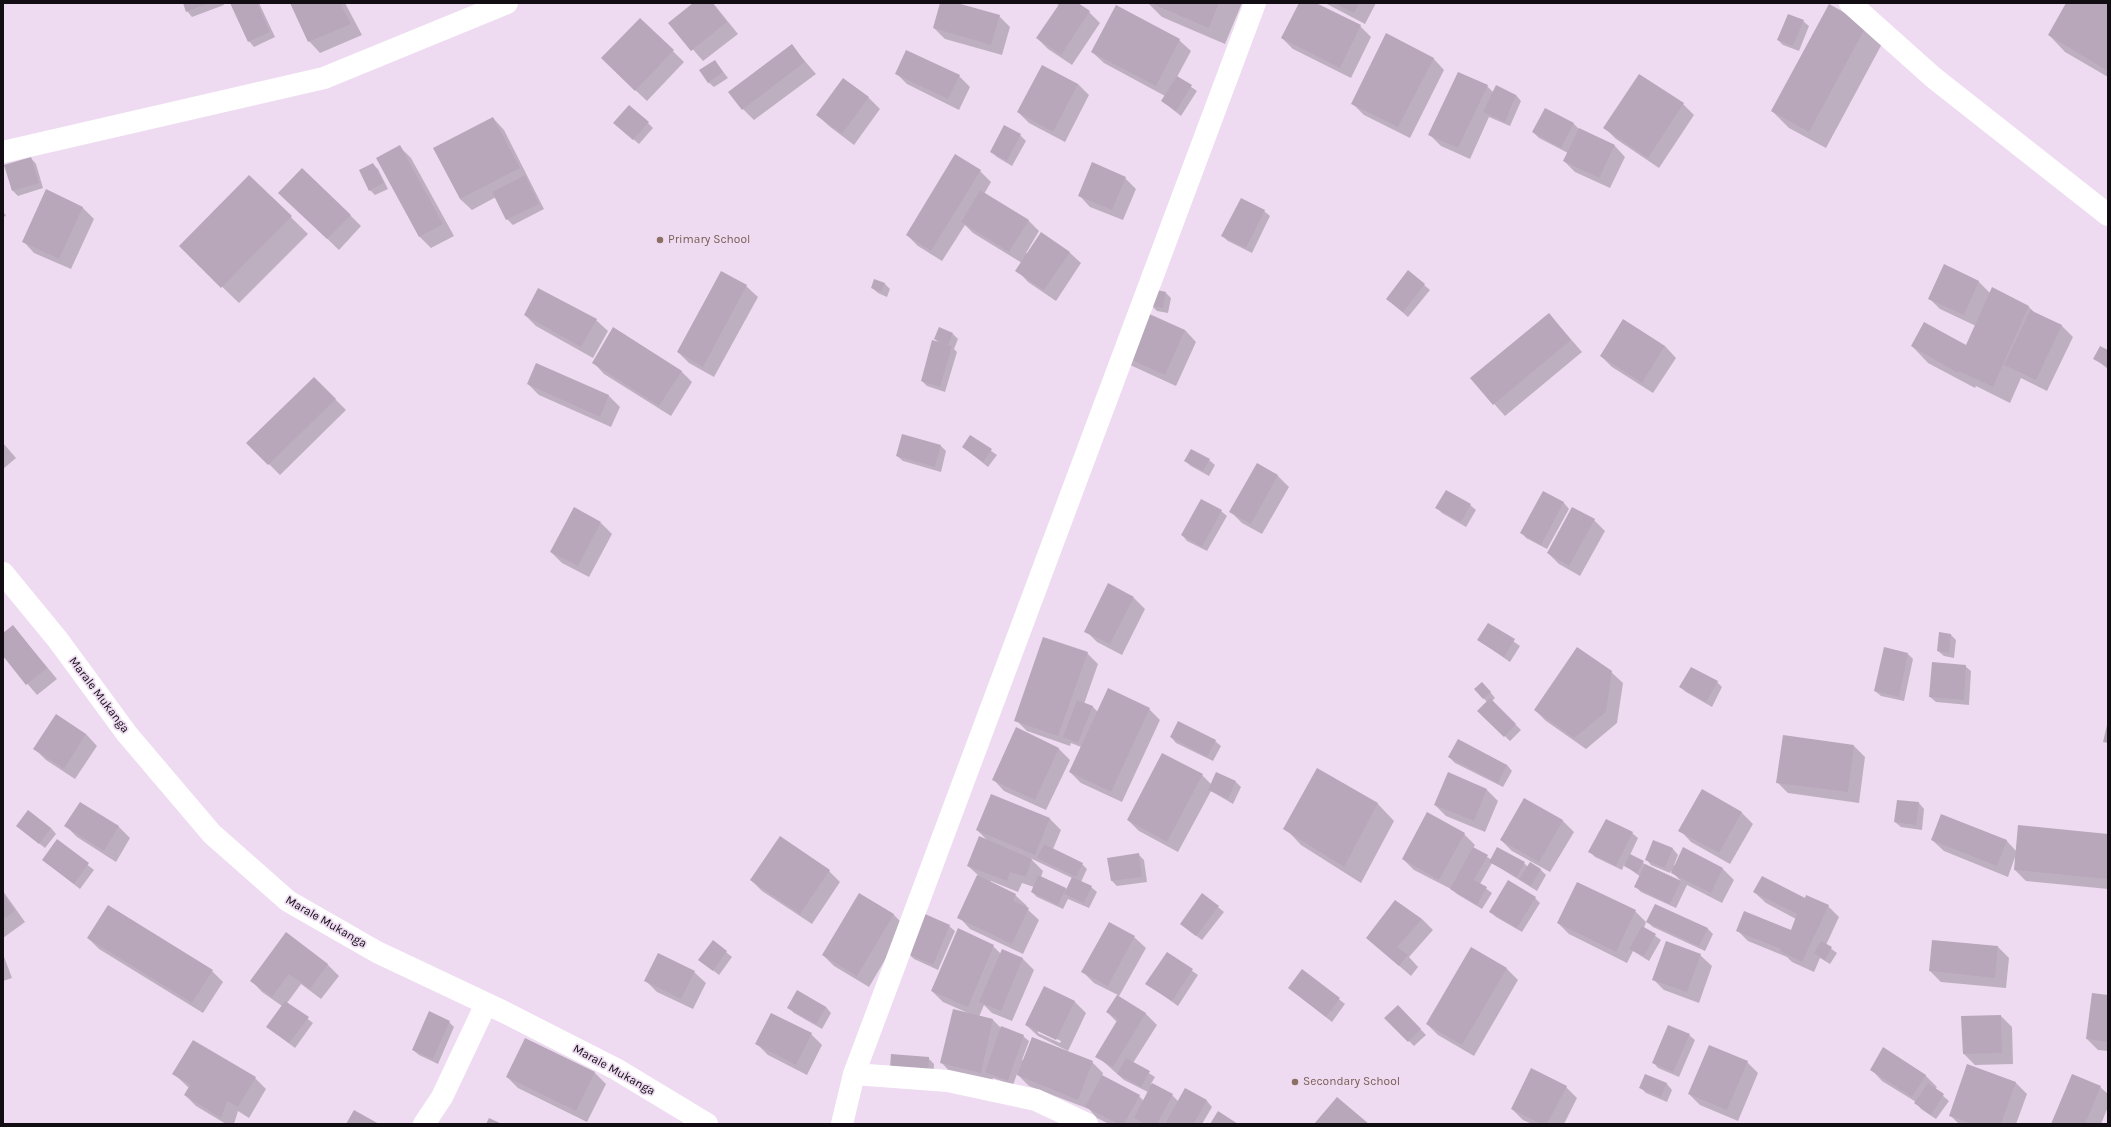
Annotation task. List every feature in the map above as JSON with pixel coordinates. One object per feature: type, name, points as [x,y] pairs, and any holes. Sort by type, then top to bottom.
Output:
[{"type":"street","points":[[3,152],[324,78],[507,3]]},
{"type":"street","points":[[842,1124],[854,1074],[1255,3]]},
{"type":"street","points":[[1850,3],[1934,78],[2108,215]]},
{"type":"street","name":"Marale Mukanga","points":[[3,573],[58,640],[127,734],[212,834],[288,901],[377,952],[486,1004],[616,1069],[707,1124]]},
{"type":"street","points":[[424,1124],[442,1097],[486,1004]]},
{"type":"street","points":[[854,1074],[948,1081],[1036,1100],[1087,1124]]},
{"type":"building","points":[[183,3],[210,3],[186,12]]},
{"type":"building","points":[[230,3],[257,3],[270,32],[248,42]]},
{"type":"building","points":[[290,3],[340,3],[351,24],[308,42]]},
{"type":"building","points":[[693,3],[712,3],[727,22],[691,51],[668,23]]},
{"type":"building","points":[[940,3],[957,3],[1000,15],[991,45],[933,28]]},
{"type":"building","points":[[1060,3],[1078,3],[1090,11],[1061,55],[1036,38]]},
{"type":"building","points":[[1150,3],[1219,3],[1209,28]]},
{"type":"building","points":[[1299,3],[1316,3],[1361,25],[1340,68],[1281,38]]},
{"type":"building","points":[[1334,3],[1359,3],[1354,13]]},
{"type":"building","points":[[2066,3],[2108,3],[2108,71],[2048,35]]},
{"type":"building","points":[[1829,4],[1867,25],[1809,132],[1771,111]]},
{"type":"building","points":[[1116,5],[1180,39],[1156,86],[1091,52]]},
{"type":"building","points":[[1788,14],[1804,20],[1793,46],[1777,40]]},
{"type":"building","points":[[640,18],[674,50],[635,91],[601,58]]},
{"type":"building","points":[[1386,33],[1434,58],[1398,127],[1351,104]]},
{"type":"building","points":[[792,44],[805,62],[742,110],[728,92]]},
{"type":"building","points":[[906,50],[960,75],[948,99],[895,74]]},
{"type":"building","points":[[715,60],[723,72],[708,83],[699,70]]},
{"type":"building","points":[[1042,65],[1078,84],[1053,132],[1017,112]]},
{"type":"building","points":[[1458,72],[1488,85],[1458,148],[1428,135]]},
{"type":"building","points":[[1639,74],[1684,103],[1648,158],[1603,128]]},
{"type":"building","points":[[1177,76],[1192,85],[1176,111],[1161,101]]},
{"type":"building","points":[[843,78],[869,97],[842,134],[816,115]]},
{"type":"building","points":[[1496,85],[1516,95],[1505,122],[1483,112]]},
{"type":"building","points":[[629,105],[649,122],[633,140],[613,123]]},
{"type":"building","points":[[1545,108],[1574,123],[1561,148],[1532,132]]},
{"type":"building","points":[[493,117],[520,168],[460,199],[433,148]]},
{"type":"building","points":[[1004,125],[1021,134],[1007,161],[990,152]]},
{"type":"building","points":[[1579,128],[1615,145],[1599,178],[1563,161]]},
{"type":"building","points":[[400,145],[443,224],[419,237],[376,158]]},
{"type":"building","points":[[955,154],[981,170],[931,251],[906,235]]},
{"type":"building","points":[[31,157],[39,183],[12,191],[4,165]]},
{"type":"building","points":[[1092,162],[1126,177],[1112,210],[1078,196]]},
{"type":"building","points":[[373,163],[384,183],[369,191],[359,170]]},
{"type":"building","points":[[302,168],[351,215],[327,239],[278,193]]},
{"type":"building","points":[[249,175],[292,216],[221,288],[179,246]]},
{"type":"building","points":[[525,175],[539,204],[506,220],[492,192]]},
{"type":"building","points":[[46,189],[83,207],[59,259],[22,242]]},
{"type":"building","points":[[980,190],[1029,220],[1009,252],[961,222]]},
{"type":"building","points":[[1241,198],[1265,210],[1246,248],[1221,236]]},
{"type":"building","points":[[1041,232],[1070,252],[1044,290],[1015,271]]},
{"type":"building","points":[[1944,264],[1979,281],[1964,315],[1928,299]]},
{"type":"building","points":[[1408,270],[1425,284],[1403,312],[1386,299]]},
{"type":"building","points":[[721,271],[747,285],[703,367],[677,352]]},
{"type":"building","points":[[874,279],[885,283],[881,292],[871,288]]},
{"type":"building","points":[[1992,287],[2029,306],[1993,387],[1959,371],[1958,373],[1911,346],[1924,322],[1966,345]]},
{"type":"building","points":[[538,288],[597,319],[581,347],[524,315]]},
{"type":"building","points":[[1153,289],[1166,292],[1163,308],[1150,305]]},
{"type":"building","points":[[1136,308],[1185,330],[1165,375],[1116,353]]},
{"type":"building","points":[[2030,310],[2062,325],[2036,380],[2004,365]]},
{"type":"building","points":[[1549,313],[1571,340],[1493,405],[1470,378]]},
{"type":"building","points":[[1623,319],[1665,346],[1642,383],[1600,356]]},
{"type":"building","points":[[613,327],[682,371],[659,406],[592,363]]},
{"type":"building","points":[[939,327],[953,333],[948,345],[952,346],[940,387],[921,381],[932,340],[943,343],[934,339]]},
{"type":"building","points":[[2100,346],[2108,350],[2108,367],[2093,359]]},
{"type":"building","points":[[536,363],[609,395],[600,417],[527,384]]},
{"type":"building","points":[[314,377],[336,399],[268,465],[246,443]]},
{"type":"building","points":[[902,434],[941,445],[935,467],[896,456]]},
{"type":"building","points":[[970,435],[992,449],[983,462],[962,447]]},
{"type":"building","points":[[1191,449],[1210,459],[1203,471],[1184,461]]},
{"type":"building","points":[[1257,463],[1278,475],[1251,524],[1229,512]]},
{"type":"building","points":[[1446,490],[1471,504],[1461,522],[1435,508]]},
{"type":"building","points":[[1543,491],[1564,502],[1541,545],[1520,533]]},
{"type":"building","points":[[1201,499],[1222,510],[1202,547],[1181,535]]},
{"type":"building","points":[[574,507],[601,522],[578,566],[550,552]]},
{"type":"building","points":[[1572,507],[1595,519],[1569,566],[1547,553]]},
{"type":"building","points":[[1108,583],[1134,597],[1110,644],[1084,632]]},
{"type":"building","points":[[1488,623],[1515,639],[1504,657],[1477,640]]},
{"type":"building","points":[[13,625],[47,668],[26,685],[3,656],[3,633]]},
{"type":"building","points":[[1939,632],[1951,634],[1949,653],[1937,651]]},
{"type":"building","points":[[1043,637],[1088,652],[1058,736],[1014,721]]},
{"type":"building","points":[[1577,647],[1612,671],[1606,712],[1574,738],[1534,710]]},
{"type":"building","points":[[1884,647],[1908,653],[1899,697],[1874,691]]},
{"type":"building","points":[[1932,662],[1966,665],[1964,700],[1929,697]]},
{"type":"building","points":[[1691,667],[1718,681],[1706,702],[1679,687]]},
{"type":"building","points":[[1482,682],[1491,692],[1483,699],[1474,689]]},
{"type":"building","points":[[1108,688],[1150,708],[1111,792],[1069,772]]},
{"type":"building","points":[[1490,698],[1516,724],[1504,737],[1477,711]]},
{"type":"building","points":[[1077,700],[1093,706],[1078,743],[1063,737]]},
{"type":"building","points":[[56,714],[86,734],[64,769],[33,749]]},
{"type":"building","points":[[1178,721],[1216,740],[1207,757],[1170,737]]},
{"type":"building","points":[[2108,721],[2108,743],[2103,742]]},
{"type":"building","points":[[1016,727],[1059,748],[1035,800],[992,780]]},
{"type":"building","points":[[1783,735],[1854,745],[1848,792],[1776,783]]},
{"type":"building","points":[[1458,739],[1507,765],[1498,783],[1448,757]]},
{"type":"building","points":[[1162,753],[1203,774],[1167,842],[1127,820]]},
{"type":"building","points":[[1317,768],[1378,803],[1344,867],[1283,829]]},
{"type":"building","points":[[1216,772],[1236,781],[1228,799],[1208,790]]},
{"type":"building","points":[[1448,772],[1487,789],[1474,821],[1434,805]]},
{"type":"building","points":[[1702,789],[1742,812],[1719,853],[1678,831]]},
{"type":"building","points":[[991,794],[1050,818],[1035,855],[976,830]]},
{"type":"building","points":[[1524,798],[1563,820],[1539,862],[1500,840]]},
{"type":"building","points":[[1897,800],[1919,802],[1916,825],[1894,822]]},
{"type":"building","points":[[80,802],[119,826],[104,851],[64,826]]},
{"type":"building","points":[[28,810],[51,828],[39,844],[16,826]]},
{"type":"building","points":[[1427,812],[1465,833],[1439,880],[1402,859]]},
{"type":"building","points":[[1941,814],[2007,840],[1997,866],[1931,840]]},
{"type":"building","points":[[1606,819],[1633,832],[1616,866],[1588,852]]},
{"type":"building","points":[[2018,825],[2108,834],[2108,879],[2014,870]]},
{"type":"building","points":[[780,836],[830,870],[800,914],[750,880]]},
{"type":"building","points":[[979,836],[1032,859],[1026,877],[1010,872],[1007,881],[967,866]]},
{"type":"building","points":[[57,839],[89,863],[74,884],[42,860]]},
{"type":"building","points":[[1653,840],[1673,848],[1665,868],[1645,860]]},
{"type":"building","points":[[1044,844],[1083,863],[1076,877],[1037,858]]},
{"type":"building","points":[[1473,847],[1488,855],[1474,880],[1487,887],[1477,905],[1450,889]]},
{"type":"building","points":[[1497,847],[1525,862],[1517,877],[1489,862]]},
{"type":"building","points":[[1683,847],[1723,868],[1711,893],[1671,873]]},
{"type":"building","points":[[1139,853],[1142,877],[1111,881],[1107,858]]},
{"type":"building","points":[[1630,854],[1644,861],[1637,873],[1624,866]]},
{"type":"building","points":[[1530,862],[1541,869],[1531,886],[1519,879]]},
{"type":"building","points":[[1645,864],[1681,881],[1670,904],[1634,887]]},
{"type":"building","points":[[977,875],[1016,894],[1013,901],[1029,908],[1012,944],[957,918]]},
{"type":"building","points":[[1038,875],[1066,888],[1058,905],[1031,892]]},
{"type":"building","points":[[1762,876],[1805,898],[1806,895],[1829,905],[1802,962],[1780,951],[1781,949],[1736,931],[1744,911],[1791,930],[1797,914],[1753,892]]},
{"type":"building","points":[[1072,877],[1092,886],[1084,903],[1064,894]]},
{"type":"building","points":[[1508,880],[1536,897],[1517,928],[1489,912]]},
{"type":"building","points":[[1577,882],[1636,910],[1616,952],[1557,923]]},
{"type":"building","points":[[859,893],[894,914],[857,976],[822,955]]},
{"type":"building","points":[[1202,893],[1219,906],[1196,936],[1180,924]]},
{"type":"building","points":[[3,894],[15,911],[3,919]]},
{"type":"building","points":[[1395,900],[1422,919],[1397,947],[1408,955],[1399,966],[1366,938]]},
{"type":"building","points":[[1655,904],[1708,928],[1699,946],[1646,922]]},
{"type":"building","points":[[108,905],[213,970],[192,1003],[87,938]]},
{"type":"building","points":[[925,914],[950,925],[933,965],[908,954]]},
{"type":"building","points":[[1109,922],[1135,936],[1108,986],[1081,972]]},
{"type":"building","points":[[1642,926],[1656,934],[1644,956],[1629,949]]},
{"type":"building","points":[[958,928],[994,945],[968,1007],[931,991]]},
{"type":"building","points":[[286,932],[328,964],[310,989],[289,974],[272,997],[250,981]]},
{"type":"building","points":[[713,940],[727,951],[713,971],[698,960]]},
{"type":"building","points":[[1932,940],[1998,946],[1995,978],[1929,971]]},
{"type":"building","points":[[1666,941],[1701,954],[1687,992],[1652,980]]},
{"type":"building","points":[[1821,941],[1832,947],[1825,960],[1814,953]]},
{"type":"building","points":[[1471,947],[1507,968],[1462,1045],[1426,1024]]},
{"type":"building","points":[[1002,949],[1023,958],[1001,1011],[979,1002]]},
{"type":"building","points":[[1167,952],[1193,969],[1172,1001],[1145,984]]},
{"type":"building","points":[[658,953],[695,971],[681,999],[644,981]]},
{"type":"building","points":[[1302,969],[1340,998],[1326,1017],[1288,988]]},
{"type":"building","points":[[1044,986],[1075,1001],[1056,1040],[1025,1025]]},
{"type":"building","points":[[797,990],[826,1007],[816,1024],[787,1008]]},
{"type":"building","points":[[2092,993],[2108,995],[2108,1042],[2086,1039]]},
{"type":"building","points":[[1117,995],[1146,1013],[1113,1067],[1095,1057],[1118,1019],[1106,1012]]},
{"type":"building","points":[[285,1001],[309,1017],[289,1043],[266,1027]]},
{"type":"building","points":[[1398,1005],[1421,1029],[1408,1042],[1384,1018]]},
{"type":"building","points":[[953,1009],[993,1019],[981,1073],[940,1063]]},
{"type":"building","points":[[429,1011],[450,1021],[433,1059],[412,1050]]},
{"type":"building","points":[[771,1013],[812,1033],[796,1065],[755,1044]]},
{"type":"building","points":[[2001,1015],[2002,1053],[1963,1054],[1961,1016]]},
{"type":"building","points":[[1668,1025],[1690,1034],[1673,1072],[1652,1063]]},
{"type":"building","points":[[1001,1026],[1024,1035],[1008,1081],[985,1072]]},
{"type":"building","points":[[1032,1037],[1093,1061],[1078,1100],[1017,1075]]},
{"type":"building","points":[[525,1038],[595,1072],[576,1111],[506,1077]]},
{"type":"building","points":[[193,1040],[256,1077],[238,1107],[227,1101],[221,1118],[184,1095],[190,1085],[172,1074]]},
{"type":"building","points":[[1709,1045],[1748,1061],[1727,1110],[1688,1094]]},
{"type":"building","points":[[1883,1047],[1926,1075],[1912,1097],[1870,1070]]},
{"type":"building","points":[[891,1054],[929,1057],[928,1071],[890,1068]]},
{"type":"building","points":[[1126,1058],[1150,1071],[1141,1087],[1117,1074]]},
{"type":"building","points":[[1967,1064],[2016,1082],[2001,1124],[1973,1124],[1949,1116]]},
{"type":"building","points":[[1531,1068],[1567,1086],[1547,1124],[1541,1124],[1511,1109]]},
{"type":"building","points":[[1645,1074],[1667,1083],[1661,1097],[1639,1088]]},
{"type":"building","points":[[2072,1074],[2101,1086],[2085,1124],[2051,1124]]},
{"type":"building","points":[[1102,1075],[1140,1095],[1124,1124],[1118,1124],[1085,1107]]},
{"type":"building","points":[[1152,1083],[1173,1094],[1157,1124],[1145,1124],[1134,1118]]},
{"type":"building","points":[[1928,1083],[1944,1094],[1931,1115],[1914,1103]]},
{"type":"building","points":[[1185,1088],[1207,1100],[1194,1124],[1165,1124]]},
{"type":"building","points":[[1337,1097],[1369,1124],[1314,1124]]},
{"type":"building","points":[[354,1110],[379,1124],[346,1124]]},
{"type":"building","points":[[1218,1111],[1238,1124],[1210,1124]]},
{"type":"building","points":[[489,1118],[502,1124],[486,1124]]},
{"type":"place","name":"Primary School","points":[[660,240]]},
{"type":"place","name":"Secondary School","points":[[1295,1082]]}]
